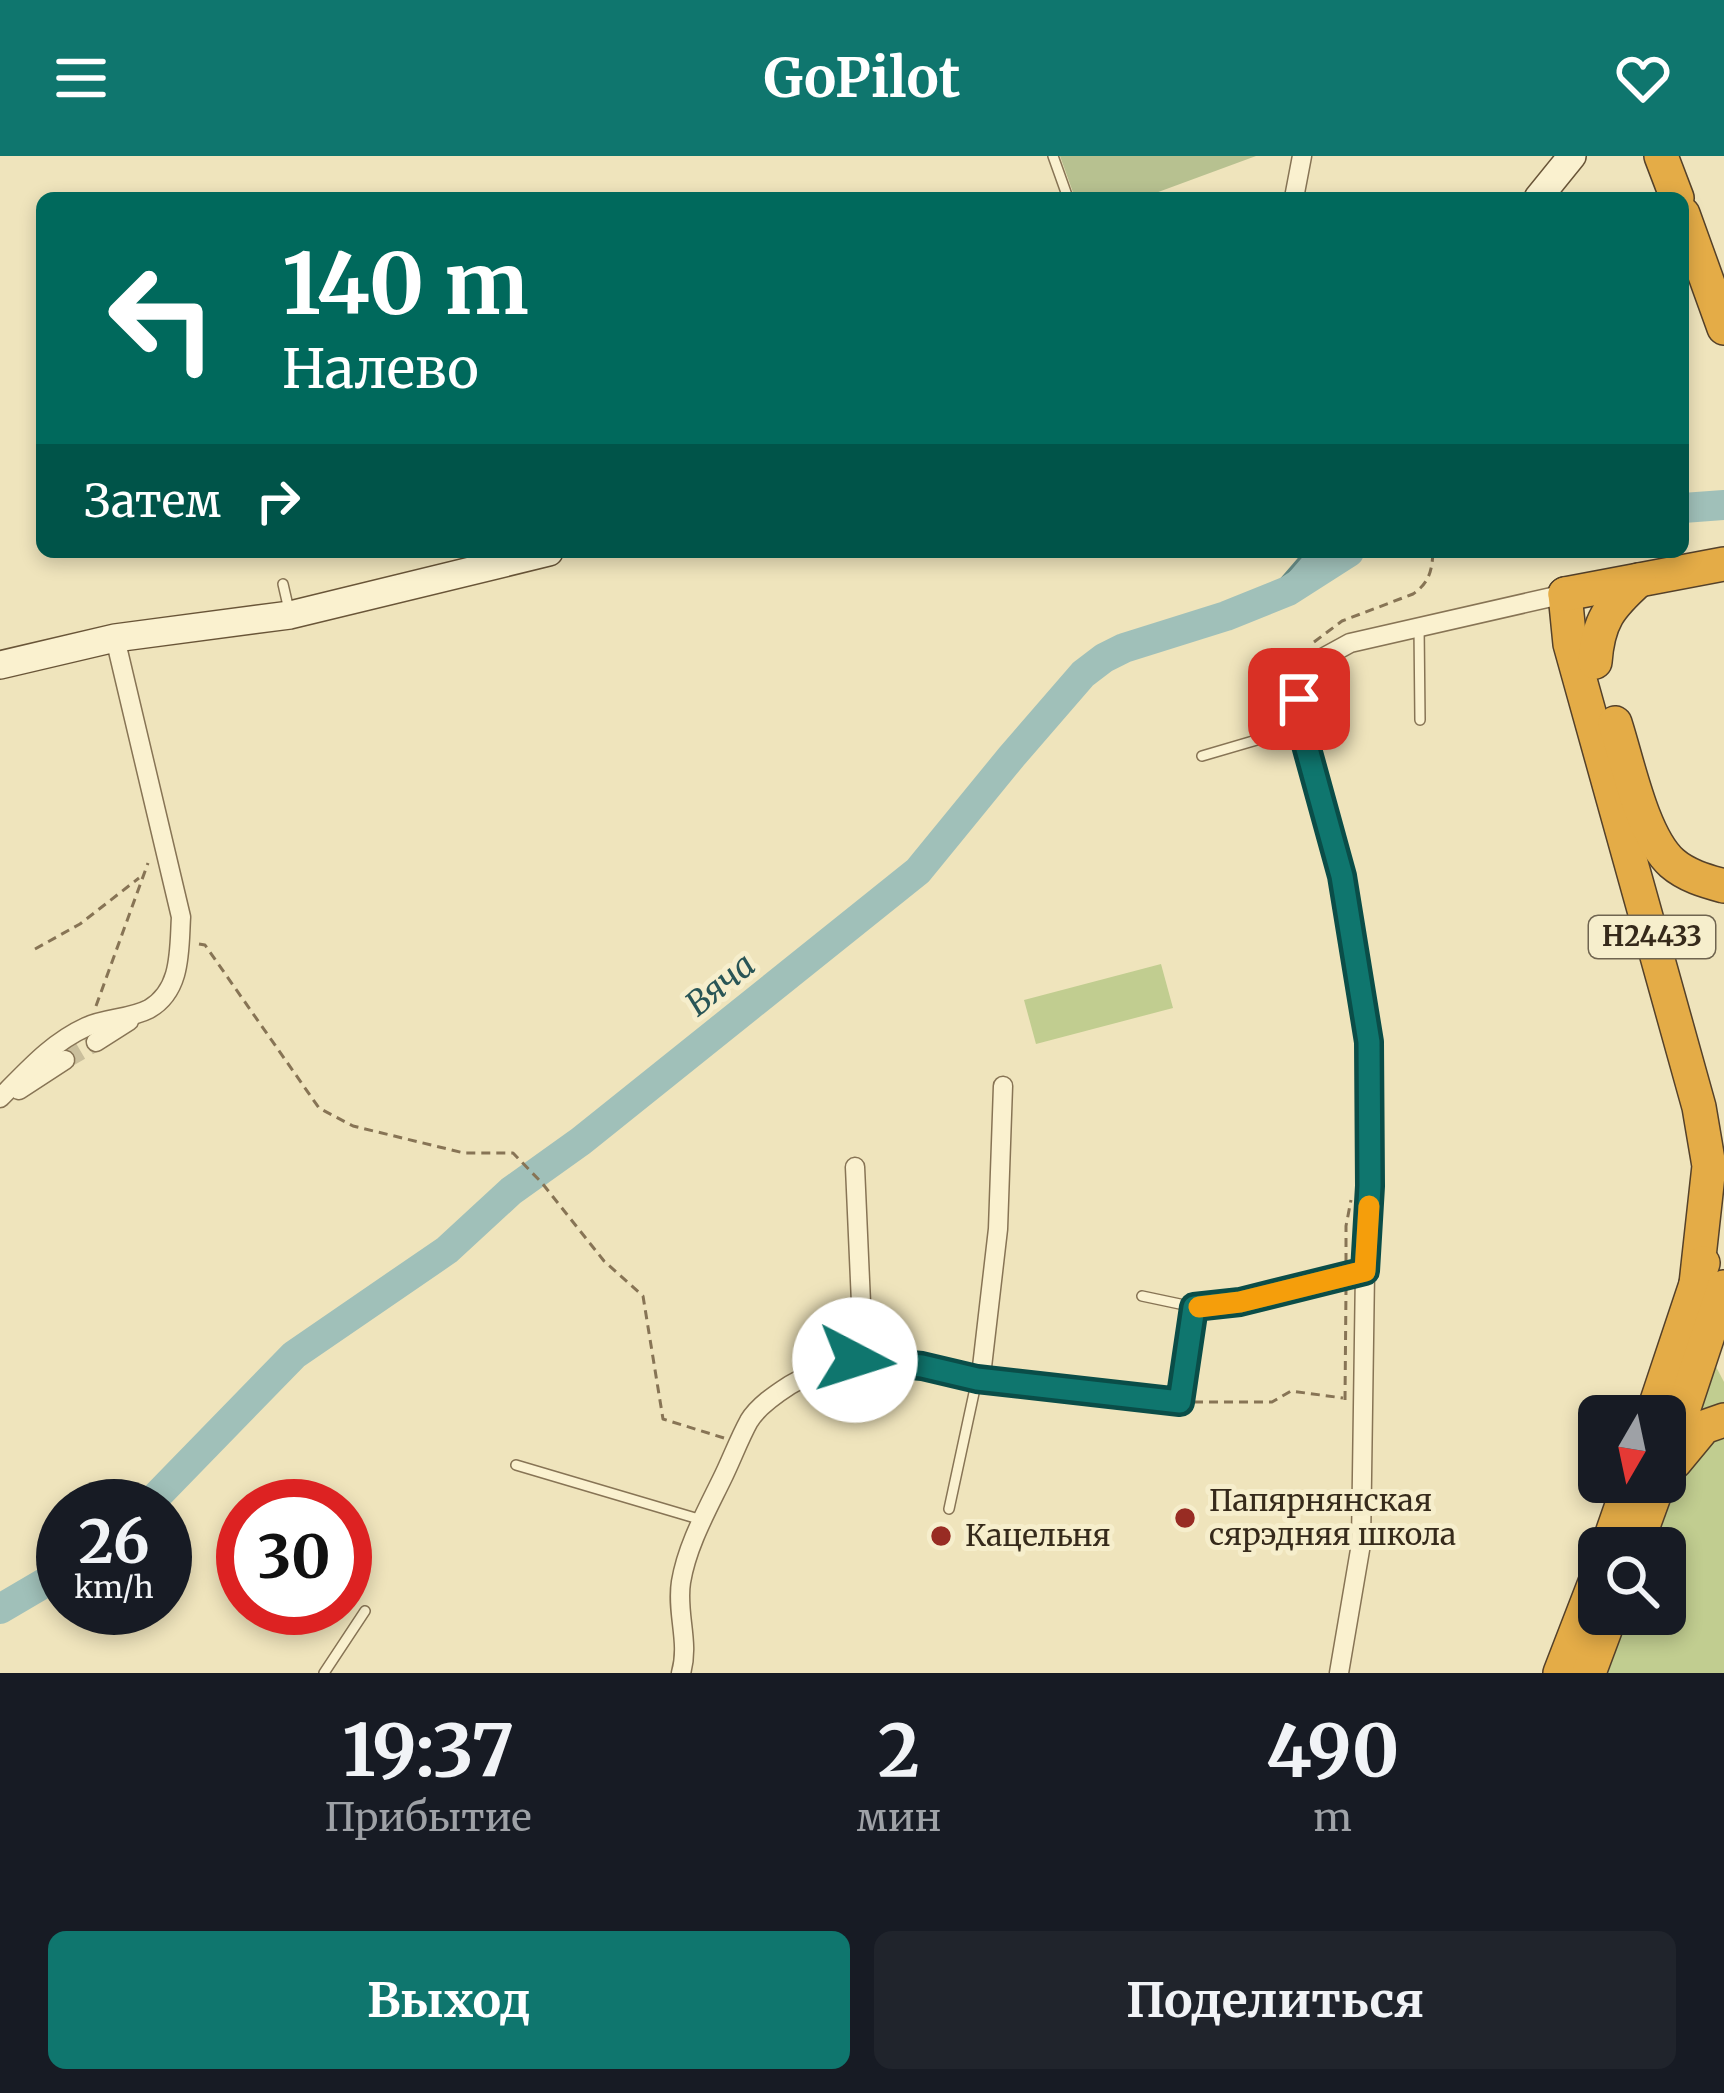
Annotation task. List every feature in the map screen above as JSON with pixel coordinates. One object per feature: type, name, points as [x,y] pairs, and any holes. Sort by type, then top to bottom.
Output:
[{"type":"highway","points":[[1661,156],[1675,192]]},
{"type":"highway","points":[[1689,224],[1713,262],[1724,328]]},
{"type":"highway","points":[[1565,594],[1724,564]]},
{"type":"highway","points":[[1595,662],[1596,640],[1606,614],[1639,580]]},
{"type":"highway","name":"Н24433","points":[[1565,594],[1581,616],[1651,836],[1672,862],[1699,879],[1724,886]]},
{"type":"highway","name":"Н24433","points":[[1565,594],[1570,644],[1700,1107],[1724,1354]]},
{"type":"highway","points":[[1683,1395],[1715,1290],[1724,1198]]},
{"type":"highway","points":[[1662,1395],[1715,1290]]},
{"type":"highway","points":[[1686,1447],[1704,1427],[1724,1420]]},
{"type":"highway","points":[[1560,1673],[1578,1626]]},
{"type":"highway","points":[[1589,1673],[1603,1635]]},
{"type":"main road","points":[[1543,192],[1572,156]]},
{"type":"main road","points":[[0,665],[115,638],[290,615],[524,558]]},
{"type":"street","points":[[1295,192],[1302,156]]},
{"type":"street","points":[[1339,1673],[1361,1544],[1356,1274],[1370,1186],[1369,1042],[1342,876],[1301,727],[1299,699],[1303,684],[1330,652],[1368,638],[1565,594]]},
{"type":"street","points":[[0,1100],[52,1045],[93,1034],[148,1009],[172,986],[178,964],[181,917],[115,638]]},
{"type":"street","points":[[0,1100],[65,1060]]},
{"type":"street","points":[[681,1673],[686,1645],[681,1583],[702,1520],[751,1418],[776,1393],[814,1372],[855,1360],[922,1366],[977,1379],[998,1229],[1004,1086]]},
{"type":"street","points":[[855,1167],[861,1303],[855,1360]]},
{"type":"lane","points":[[1053,156],[1066,192]]},
{"type":"lane","points":[[283,584],[290,615]]},
{"type":"lane","points":[[1419,626],[1420,719]]},
{"type":"lane","points":[[1202,756],[1301,727]]},
{"type":"lane","points":[[1142,1296],[1194,1307],[1240,1302],[1356,1274]]},
{"type":"lane","points":[[949,1509],[977,1379],[1180,1402],[1194,1307]]},
{"type":"lane","points":[[516,1465],[702,1520]]},
{"type":"lane","points":[[324,1673],[349,1635]]},
{"type":"path","points":[[1432,558],[1432,562]]},
{"type":"path","points":[[93,1034],[141,877],[163,835]]},
{"type":"path","points":[[35,950],[80,924],[141,877]]},
{"type":"path","points":[[180,939],[205,945],[320,1108],[353,1126],[464,1153],[513,1154],[604,1261],[643,1296],[664,1419],[740,1443]]},
{"type":"path","points":[[1354,1185],[1346,1226],[1356,1274]]},
{"type":"path","points":[[1180,1402],[1272,1402],[1291,1391],[1344,1398]]},
{"type":"path","points":[[1268,1535],[1361,1544]]},
{"type":"green space","points":[[1060,156],[1256,156],[1158,192],[1073,192]]},
{"type":"green space","points":[[1161,964],[1173,1008],[1036,1044],[1024,1000]]},
{"type":"green space","points":[[1712,1359],[1724,1382],[1724,1408],[1694,1421]]},
{"type":"green space","points":[[1724,1426],[1724,1673],[1608,1673],[1622,1635],[1686,1635],[1686,1527],[1658,1527],[1667,1503],[1686,1503],[1686,1458]]},
{"type":"water","points":[[1300,558],[1357,558],[1313,585],[1261,603]]},
{"type":"waterway","name":"Вяча","points":[[1689,508],[1724,505]]},
{"type":"waterway","name":"Вяча","points":[[173,1479],[294,1355],[447,1250],[511,1191],[581,1141],[918,871],[1083,674],[1124,648],[1288,591],[1340,558]]},
{"type":"waterway","name":"Вяча","points":[[0,1609],[36,1588]]},
{"type":"tunnel","points":[[65,1060],[96,1042]]},
{"type":"slow traffic","points":[[1199,1307],[1240,1302],[1365,1271],[1369,1206]]},
{"type":"place","name":"Папярнянская сярэдняя школа","points":[[1185,1518]]},
{"type":"place","name":"Кацельня","points":[[941,1536]]},
{"type":"route","points":[[855,1360],[1180,1402],[1194,1307],[1240,1302],[1365,1271],[1370,1186],[1365,1007],[1342,876],[1301,727],[1299,699]]}]
